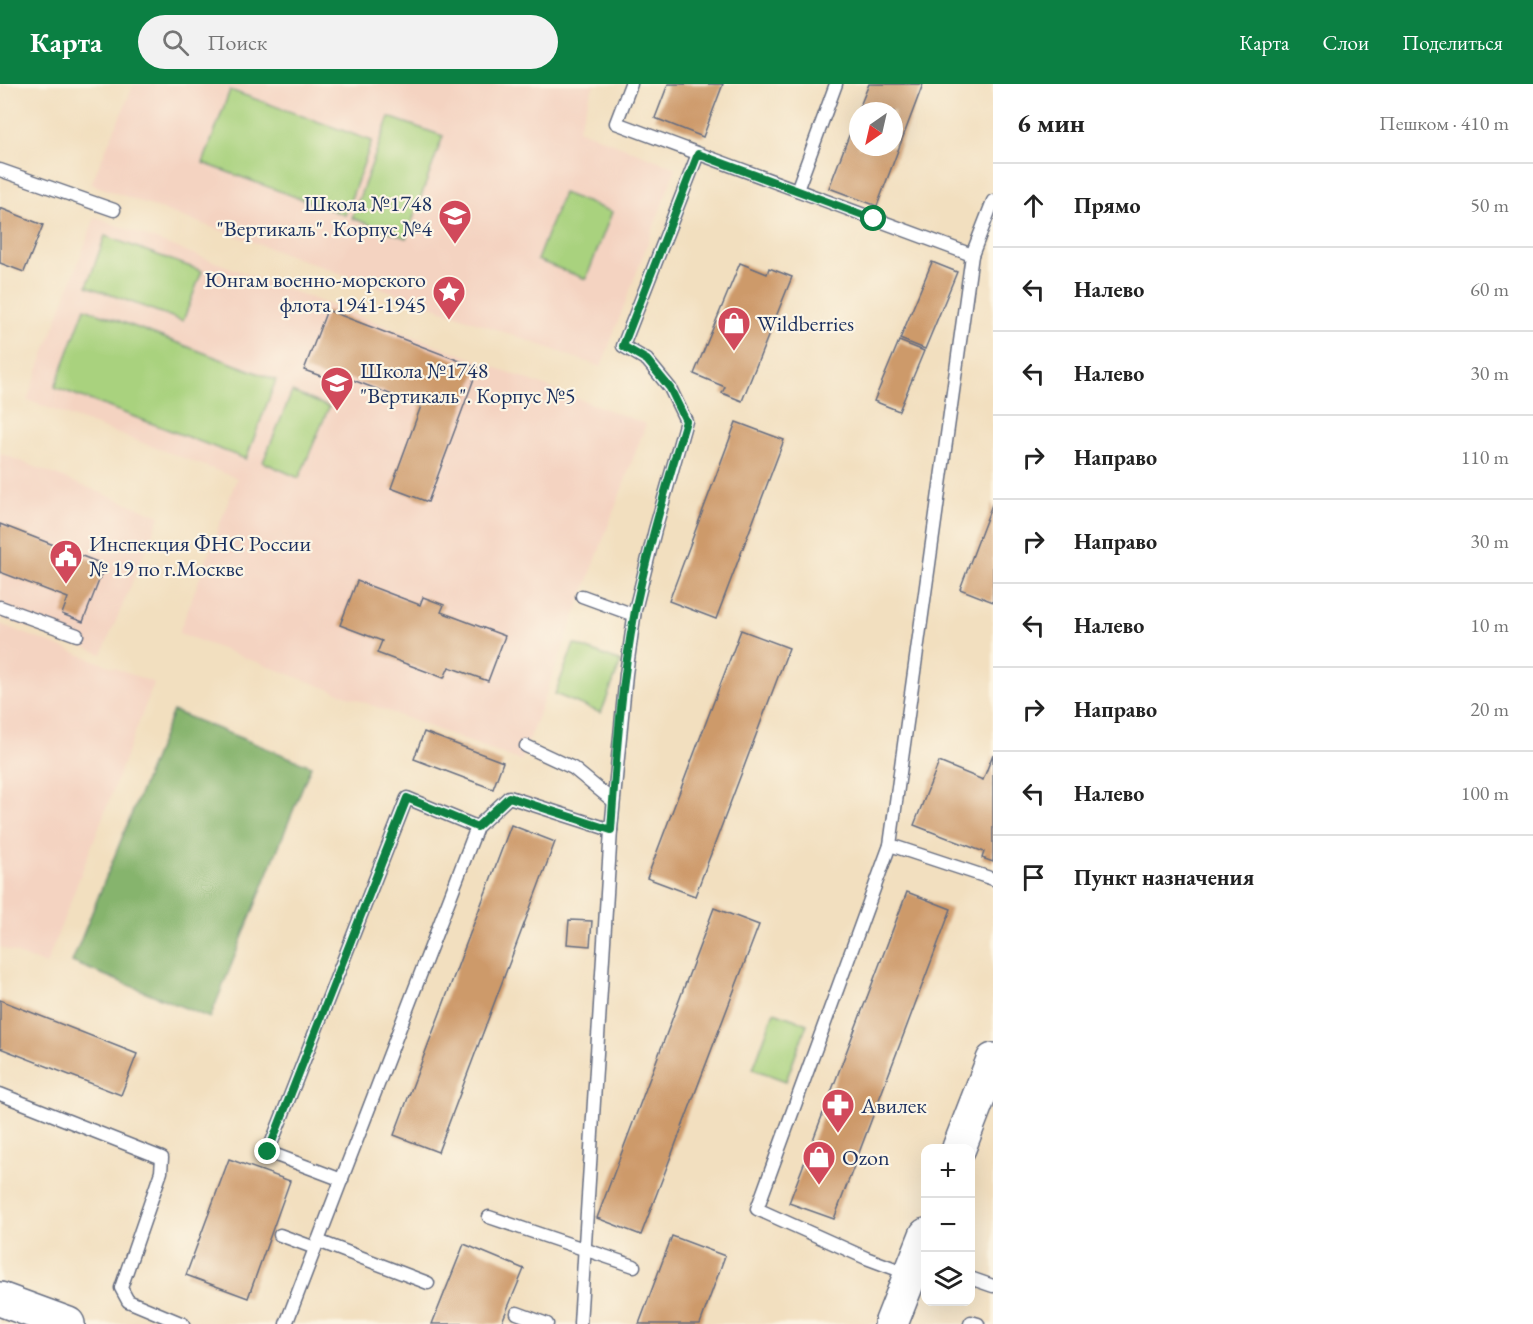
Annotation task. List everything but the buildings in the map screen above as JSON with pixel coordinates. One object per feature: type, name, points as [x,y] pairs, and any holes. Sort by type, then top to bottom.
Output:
[{"type":"street","points":[[961,1144],[993,1060]]},
{"type":"street","points":[[891,1324],[919,1258]]},
{"type":"street","points":[[0,1299],[68,1324]]},
{"type":"lane","points":[[631,84],[616,123],[972,255]]},
{"type":"lane","points":[[797,190],[836,84]]},
{"type":"lane","points":[[580,1324],[613,801],[626,674],[634,615],[686,421],[670,388],[647,360],[623,346],[698,154]]},
{"type":"lane","points":[[0,170],[114,210]]},
{"type":"lane","points":[[919,1258],[866,1258],[757,1209],[890,845],[972,255],[993,201]]},
{"type":"lane","points":[[582,596],[634,615]]},
{"type":"lane","points":[[0,607],[77,635]]},
{"type":"lane","points":[[526,746],[573,768],[613,801]]},
{"type":"lane","points":[[286,1324],[477,827],[509,797],[611,830]]},
{"type":"lane","points":[[342,1180],[268,1152],[407,798],[477,827]]},
{"type":"lane","points":[[890,845],[993,879]]},
{"type":"lane","points":[[0,1094],[162,1158],[161,1172],[121,1288],[128,1301],[183,1324]]},
{"type":"lane","points":[[489,1217],[634,1266]]},
{"type":"lane","points":[[280,1235],[317,1245],[428,1283]]},
{"type":"lane","points":[[975,1280],[993,1286]]},
{"type":"lane","points":[[517,1313],[547,1324]]},
{"type":"lane","points":[[970,1324],[971,1322],[978,1324]]},
{"type":"shaded area","name":"Школа №1748 \"Вертикаль\". Корпус №4","points":[[134,84],[594,84],[578,129],[676,168],[601,367],[91,184]]},
{"type":"shaded area","name":"Школа №1748 \"Вертикаль\". Корпус №5","points":[[95,217],[646,424],[521,761],[179,633],[237,478],[27,400]]},
{"type":"shaded area","points":[[0,453],[160,516],[102,654],[0,617]]},
{"type":"shaded area","points":[[0,624],[154,683],[46,965],[0,947]]},
{"type":"green space","points":[[230,90],[372,141],[345,215],[203,163]]},
{"type":"green space","points":[[389,117],[443,136],[406,238],[352,218]]},
{"type":"green space","points":[[563,193],[612,212],[586,279],[537,260]]},
{"type":"green space","points":[[105,236],[202,271],[183,321],[87,286]]},
{"type":"green space","points":[[85,308],[276,380],[246,459],[55,387]]},
{"type":"green space","points":[[292,392],[329,407],[299,478],[263,462]]},
{"type":"green space","points":[[574,644],[621,662],[601,713],[555,694]]},
{"type":"green space","points":[[173,711],[311,766],[210,1018],[72,962]]},
{"type":"green space","points":[[774,1012],[807,1024],[786,1081],[753,1069]]},
{"type":"place","name":"Школа №1748 \"Вертикаль\". Корпус №4","points":[[455,245]]},
{"type":"place","name":"Юнгам военно-морского флота 1941-1945","points":[[449,321]]},
{"type":"place","name":"Wildberries","points":[[734,352]]},
{"type":"place","name":"Школа №1748 \"Вертикаль\". Корпус №5","points":[[337,412]]},
{"type":"place","name":"Инспекция ФНС России № 19 по г.Москве","points":[[66,585]]},
{"type":"place","name":"Авилек","points":[[838,1134]]},
{"type":"place","name":"Ozon","points":[[819,1186]]},
{"type":"route","points":[[268,1152],[407,798],[477,827],[509,797],[611,830],[615,770],[635,610],[686,421],[670,388],[647,360],[623,346],[698,154],[874,219]]}]
